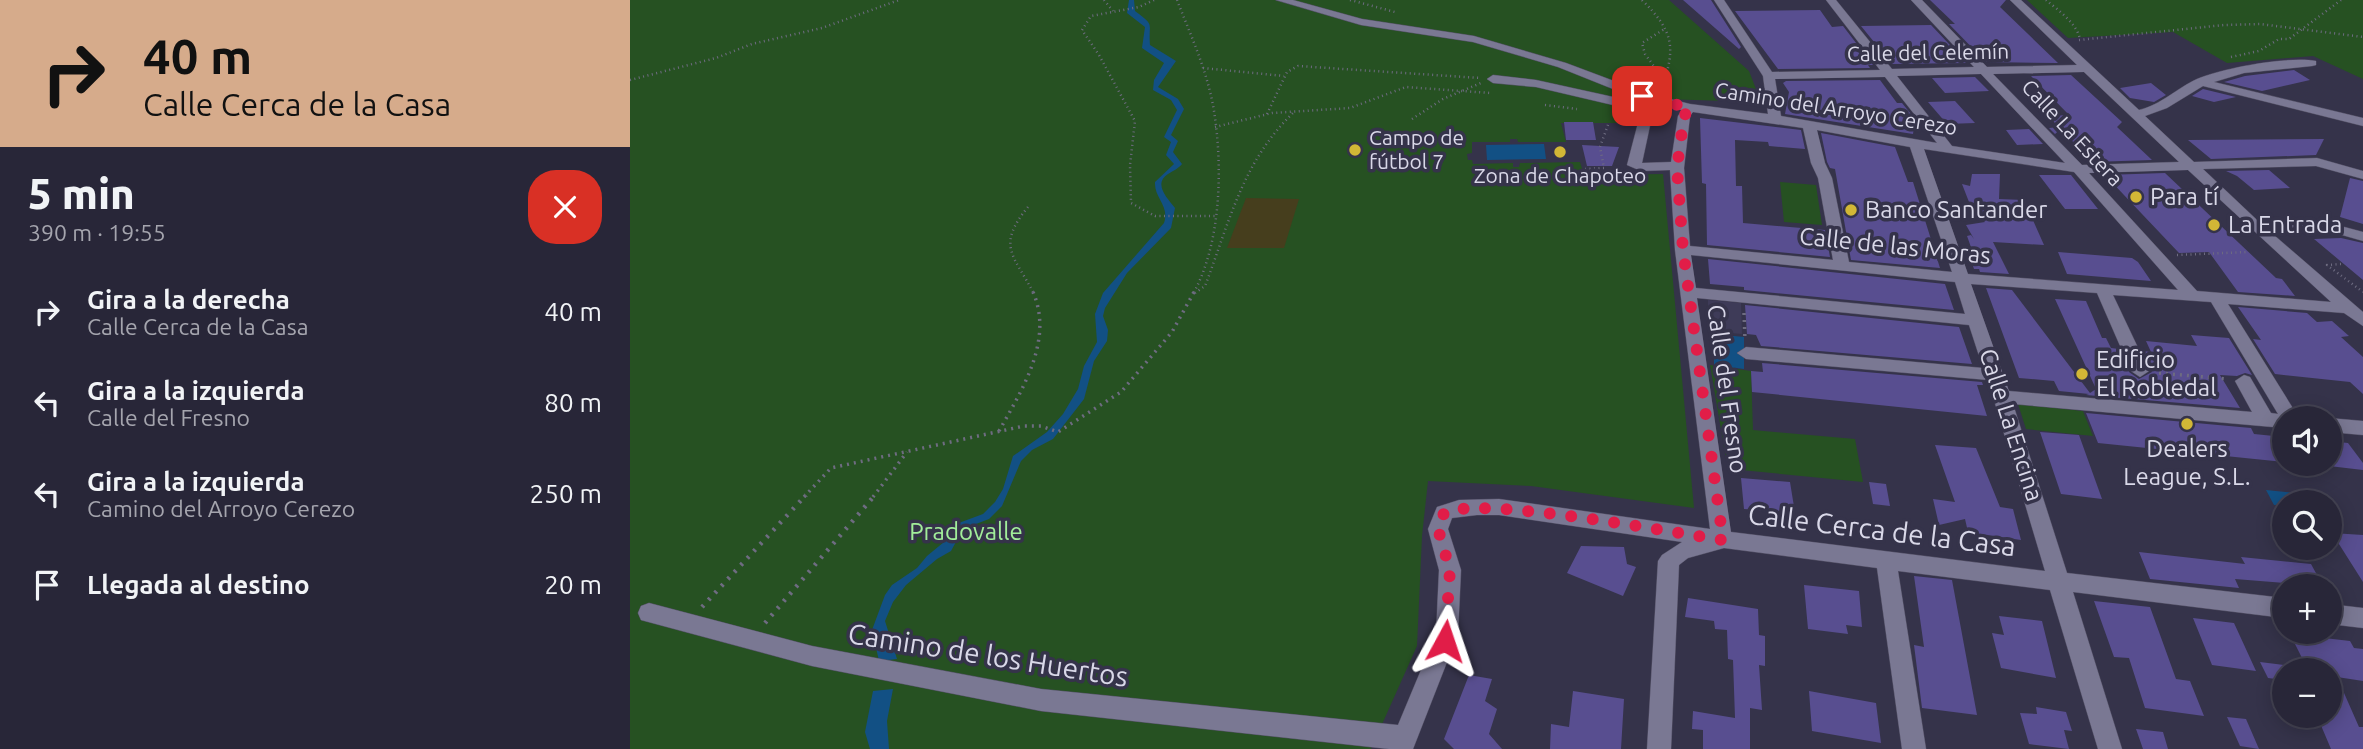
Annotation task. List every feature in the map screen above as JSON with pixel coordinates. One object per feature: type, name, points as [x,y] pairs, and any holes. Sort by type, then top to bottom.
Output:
[{"type":"street","points":[[1281,0],[1362,22],[1474,39],[1562,65],[1658,106],[1687,112]]},
{"type":"street","points":[[1719,0],[1769,76],[1775,119]]},
{"type":"street","points":[[1831,0],[1948,149]]},
{"type":"street","name":"Calle La Estera","points":[[1916,0],[2078,169],[2193,297]]},
{"type":"street","points":[[2015,0],[2206,181],[2227,191],[2270,240],[2357,316]]},
{"type":"street","points":[[2135,114],[2155,112],[2201,82],[2234,71],[2312,63]]},
{"type":"street","name":"Calle del Celemín","points":[[1769,76],[2088,68]]},
{"type":"street","points":[[1493,79],[1538,83],[1631,107],[1658,106]]},
{"type":"street","points":[[2201,82],[2363,122]]},
{"type":"street","points":[[1658,106],[1645,120],[1634,165],[1677,166]]},
{"type":"street","name":"Camino del Arroyo Cerezo","points":[[1687,112],[1775,119],[2078,169],[2318,162],[2363,175]]},
{"type":"street","name":"Calle del Fresno","points":[[1687,112],[1677,166],[1683,250],[1723,540]]},
{"type":"street","points":[[1810,125],[1818,163],[1825,178],[1842,266]]},
{"type":"street","name":"Calle La Encina","points":[[1916,144],[2003,397],[2110,749]]},
{"type":"street","points":[[2206,181],[2201,188],[2271,253],[2301,268]]},
{"type":"street","points":[[2258,224],[2322,225],[2363,237]]},
{"type":"street","name":"Calle de las Moras","points":[[1683,250],[2193,297],[2357,316]]},
{"type":"street","points":[[2103,290],[2140,371]]},
{"type":"street","points":[[1689,292],[1977,320]]},
{"type":"street","points":[[2218,300],[2283,406]]},
{"type":"street","points":[[1745,352],[1995,375]]},
{"type":"street","points":[[2244,381],[2272,416]]},
{"type":"street","points":[[2003,397],[2272,420]]},
{"type":"street","points":[[2342,426],[2363,428]]},
{"type":"street","name":"Calle Cerca de la Casa","points":[[1404,743],[1447,634],[1450,570],[1438,529],[1444,513],[1453,508],[1502,508],[1886,561],[2272,607]]},
{"type":"street","points":[[1658,749],[1669,561],[1682,551],[1723,540]]},
{"type":"street","points":[[1886,561],[1914,749]]},
{"type":"street","name":"Camino de los Huertos","points":[[649,613],[812,656],[1041,699],[1404,743]]},
{"type":"street","points":[[2342,616],[2363,618]]},
{"type":"path","points":[[630,80],[716,58],[752,44],[822,28],[899,0]]},
{"type":"path","points":[[1104,0],[1113,11]]},
{"type":"path","points":[[1154,0],[1139,7],[1091,16],[1082,30],[1099,55],[1135,121],[1130,165],[1131,203],[1155,216],[1216,216]]},
{"type":"path","points":[[687,624],[823,474],[838,464],[999,431],[1041,426],[1058,432],[1121,392],[1172,332],[1205,274],[1216,216],[1214,111],[1202,68],[1177,0]]},
{"type":"path","points":[[1350,0],[1403,14]]},
{"type":"path","points":[[1642,0],[1662,19],[1673,50],[1658,106]]},
{"type":"path","points":[[2046,0],[2062,13],[2080,35],[2080,40]]},
{"type":"path","points":[[2234,71],[2226,64],[2229,57],[2259,51],[2279,39],[2289,39],[2341,0]]},
{"type":"path","points":[[2074,41],[2224,25],[2260,24],[2363,37]]},
{"type":"path","points":[[1665,28],[1642,43],[1645,54],[1665,81]]},
{"type":"path","points":[[1267,114],[1284,76],[1294,67],[1332,66],[1493,79]]},
{"type":"path","points":[[1202,68],[1284,76]]},
{"type":"path","points":[[1412,119],[1462,90],[1493,79]]},
{"type":"path","points":[[1215,127],[1267,114],[1350,108],[1406,88],[1501,94]]},
{"type":"path","points":[[1193,294],[1205,286],[1250,165],[1272,131],[1294,112]]},
{"type":"path","points":[[1585,169],[1605,168],[1601,158],[1601,143],[1609,122]]},
{"type":"path","points":[[999,431],[1018,396],[1038,342],[1041,319],[1036,300],[1009,252],[1008,235],[1011,226],[1028,207]]},
{"type":"path","points":[[2156,256],[2248,252]]},
{"type":"path","points":[[2342,264],[2327,265],[2363,292]]},
{"type":"path","points":[[1745,326],[1745,332]]},
{"type":"path","points":[[2140,371],[2219,378]]},
{"type":"path","points":[[750,640],[887,481],[907,452]]},
{"type":"shaded area","points":[[1708,300],[1741,303],[1742,334],[1708,331]]},
{"type":"green space","name":"Pradovalle","points":[[630,0],[1669,0],[1749,71],[1761,102],[1628,98],[1621,123],[1561,123],[1566,142],[1518,142],[1517,139],[1510,139],[1510,142],[1472,142],[1472,153],[1467,154],[1468,160],[1472,160],[1473,164],[1513,163],[1513,167],[1519,167],[1520,163],[1580,162],[1584,175],[1663,174],[1694,508],[1531,486],[1428,481],[1422,536],[1417,646],[1371,749],[630,749]]},
{"type":"green space","points":[[2027,0],[2363,0],[2363,79],[2313,56],[2227,63],[2173,32],[2068,38]]},
{"type":"green space","points":[[1780,182],[1816,185],[1822,225],[1784,222]]},
{"type":"green space","points":[[1710,365],[1751,371],[1753,430],[1855,439],[1863,482],[1741,470],[1740,459],[1726,459]]},
{"type":"green space","points":[[2018,404],[2083,411],[2093,436],[2026,429]]},
{"type":"sand","points":[[1246,198],[1299,199],[1284,248],[1227,248]]},
{"type":"water","points":[[1129,0],[1134,0],[1135,11],[1148,22],[1150,45],[1176,61],[1158,87],[1178,99],[1184,109],[1171,135],[1178,141],[1173,152],[1182,164],[1162,182],[1163,191],[1175,208],[1171,228],[1127,273],[1105,308],[1103,316],[1108,330],[1107,341],[1094,361],[1084,399],[1053,439],[1032,450],[1021,461],[1002,506],[989,519],[963,529],[951,551],[906,585],[893,602],[885,621],[897,659],[879,661],[872,630],[885,595],[892,585],[917,568],[944,542],[956,524],[983,514],[995,502],[1003,489],[1013,456],[1047,432],[1063,414],[1078,389],[1084,366],[1097,342],[1095,314],[1103,293],[1164,223],[1164,207],[1155,182],[1174,164],[1166,155],[1171,142],[1164,137],[1177,110],[1171,100],[1153,90],[1154,80],[1164,63],[1142,48],[1145,27],[1127,13]]},
{"type":"water","points":[[1544,144],[1546,159],[1487,160],[1486,145]]},
{"type":"water","points":[[1714,334],[1744,337],[1744,369],[1714,365]]},
{"type":"water","points":[[2266,490],[2272,491],[2272,501]]},
{"type":"water","points":[[893,689],[887,721],[889,749],[870,749],[865,732],[873,691]]},
{"type":"building","points":[[1683,0],[1711,0],[1741,47],[1739,49]]},
{"type":"building","points":[[1930,0],[2006,0],[2000,7],[2058,63],[1986,62],[1949,24],[1955,24]]},
{"type":"building","points":[[1820,10],[1832,27],[1843,26],[1873,65],[1868,65],[1870,68],[1778,69],[1735,11]]},
{"type":"building","points":[[1931,25],[1967,63],[1892,64],[1861,26]]},
{"type":"building","points":[[2294,70],[2310,80],[2262,91],[2224,82],[2245,76]]},
{"type":"building","points":[[2071,75],[2122,122],[2117,127],[2152,160],[2092,162],[2061,129],[2055,134],[2049,128],[2059,127],[2048,116],[2069,115],[2031,76]]},
{"type":"building","points":[[1975,77],[1989,91],[1945,93],[1932,78]]},
{"type":"building","points":[[1880,80],[1897,103],[1902,103],[1915,119],[1913,134],[1785,114],[1789,92],[1783,83],[1786,81]]},
{"type":"building","points":[[2151,83],[2166,95],[2154,102],[2130,98],[2120,88]]},
{"type":"building","points":[[2203,89],[2236,97],[2214,102],[2192,96]]},
{"type":"building","points":[[1955,101],[1975,123],[1947,124],[1928,102]]},
{"type":"building","points":[[1700,118],[1801,130],[1805,149],[1769,146],[1768,142],[1735,140],[1736,186],[1742,186],[1743,223],[1825,230],[1830,257],[1707,245],[1706,184],[1702,183]]},
{"type":"building","points":[[1564,122],[1593,122],[1596,140],[1566,140]]},
{"type":"building","points":[[2029,129],[2043,144],[2017,145],[2006,130]]},
{"type":"building","points":[[1821,133],[1895,147],[1908,182],[1913,182],[1940,268],[1851,260],[1835,169],[1830,168],[1827,162]]},
{"type":"building","points":[[2324,139],[2316,155],[2211,159],[2188,140]]},
{"type":"building","points":[[1582,145],[1619,147],[1612,166],[1587,166]]},
{"type":"building","points":[[2269,170],[2290,188],[2254,190],[2226,171]]},
{"type":"building","points":[[2165,173],[2276,278],[2282,279],[2295,296],[2238,292],[2209,252],[2179,253],[2105,175]]},
{"type":"building","points":[[1972,174],[2000,174],[1999,199],[2024,200],[2044,245],[1993,242],[2009,274],[1980,272],[1979,269],[1974,269],[1967,249],[1972,250],[1967,236],[1971,235],[1974,239],[1966,225],[1985,222],[1969,202],[1962,184],[1970,186]]},
{"type":"building","points":[[2039,175],[2071,175],[2098,209],[2065,209]]},
{"type":"building","points":[[2350,178],[2363,181],[2363,224],[2340,217]]},
{"type":"building","points":[[2341,238],[2363,243],[2363,280],[2314,239]]},
{"type":"building","points":[[2058,252],[2132,258],[2151,281],[2067,274]]},
{"type":"building","points":[[1708,259],[1945,284],[1954,310],[1744,290],[1744,287],[1710,284]]},
{"type":"building","points":[[1986,288],[2012,290],[2090,393],[2096,389],[2055,299],[2086,301],[2102,338],[2106,338],[2111,348],[2119,349],[2129,372],[2139,379],[2152,372],[2142,351],[2151,352],[2146,341],[2197,346],[2191,335],[2229,338],[2252,375],[2220,375],[2240,408],[2086,395],[2089,394],[2059,391],[2054,381],[2019,378]]},
{"type":"building","points":[[1745,305],[1959,327],[1972,364],[1761,346],[1756,335],[1747,334]]},
{"type":"building","points":[[2238,307],[2307,313],[2317,322],[2332,321],[2349,336],[2341,337],[2363,357],[2363,394],[2350,382],[2275,374],[2253,339],[2261,340]]},
{"type":"building","points":[[1762,363],[1982,382],[1983,385],[1977,385],[1987,416],[1752,392],[1751,371],[1763,372]]},
{"type":"building","points":[[2086,413],[2251,428],[2254,434],[2272,436],[2272,461],[2098,443]]},
{"type":"building","points":[[2040,432],[2079,435],[2102,499],[2061,494]]},
{"type":"building","points":[[2342,442],[2348,443],[2363,463],[2363,470],[2342,468]]},
{"type":"building","points":[[1935,445],[1976,448],[2000,507],[2013,509],[2021,540],[1968,532],[1965,519],[1939,525],[1933,499],[1955,502]]},
{"type":"building","points":[[1741,478],[1790,482],[1795,513],[1744,509]]},
{"type":"building","points":[[1869,482],[1886,484],[1890,506],[1873,504]]},
{"type":"building","points":[[2342,534],[2363,535],[2363,582],[2342,549]]},
{"type":"building","points":[[1581,546],[1624,547],[1627,564],[1636,567],[1623,596],[1567,573]]},
{"type":"building","points":[[2139,552],[2245,564],[2241,557],[2311,564],[2316,574],[2272,574],[2272,582],[2235,579],[2239,588],[2150,579]]},
{"type":"building","points":[[1914,576],[1952,580],[1977,715],[1922,708],[1914,645],[1924,647]]},
{"type":"building","points":[[1804,585],[1859,591],[1862,627],[1846,625],[1848,634],[1808,629]]},
{"type":"building","points":[[1688,598],[1758,609],[1759,635],[1765,636],[1765,666],[1759,665],[1762,710],[1750,708],[1750,749],[1703,749],[1703,730],[1692,729],[1693,711],[1735,718],[1733,660],[1728,659],[1727,630],[1715,629],[1714,621],[1685,617]]},
{"type":"building","points":[[2094,601],[2150,607],[2176,679],[2190,681],[2204,716],[2145,708],[2129,658],[2114,657]]},
{"type":"building","points":[[1999,616],[2042,621],[2056,678],[2001,668],[1992,633],[2004,635]]},
{"type":"building","points":[[2193,618],[2234,623],[2256,671],[2212,665]]},
{"type":"building","points":[[2342,640],[2350,641],[2354,648],[2363,649],[2363,681],[2342,678],[2342,658],[2302,658],[2295,644],[2342,644]]},
{"type":"building","points":[[2260,662],[2272,664],[2272,678],[2268,678]]},
{"type":"building","points":[[1469,675],[1492,679],[1485,701],[1497,709],[1489,734],[1502,749],[1454,749],[1444,739]]},
{"type":"building","points":[[2342,688],[2359,727],[2363,727],[2363,749],[2331,749],[2322,728],[2342,728]]},
{"type":"building","points":[[1573,691],[1624,699],[1621,749],[1550,749],[1551,724],[1569,727]]},
{"type":"building","points":[[1809,691],[1876,703],[1881,743],[1812,731]]},
{"type":"building","points":[[2036,707],[2066,712],[2072,731],[2064,730],[2069,749],[2029,744],[2020,713],[2037,714]]},
{"type":"building","points":[[2227,717],[2246,719],[2259,749],[2240,746]]},
{"type":"building","points":[[2136,729],[2163,732],[2168,749],[2143,749]]},
{"type":"place","name":"Campo de fútbol 7","points":[[1355,150]]},
{"type":"place","name":"Zona de Chapoteo","points":[[1560,152]]},
{"type":"place","name":"Para tí","points":[[2136,197]]},
{"type":"place","name":"Banco Santander","points":[[1851,210]]},
{"type":"place","name":"La Entrada","points":[[2214,225]]},
{"type":"place","name":"Edificio El Robledal","points":[[2082,374]]},
{"type":"place","name":"Dealers League, S.L.","points":[[2187,424]]},
{"type":"route","points":[[1445,641],[1450,570],[1438,529],[1444,513],[1453,508],[1502,508],[1723,540],[1683,250],[1677,163],[1684,116],[1690,108],[1642,96]]}]
